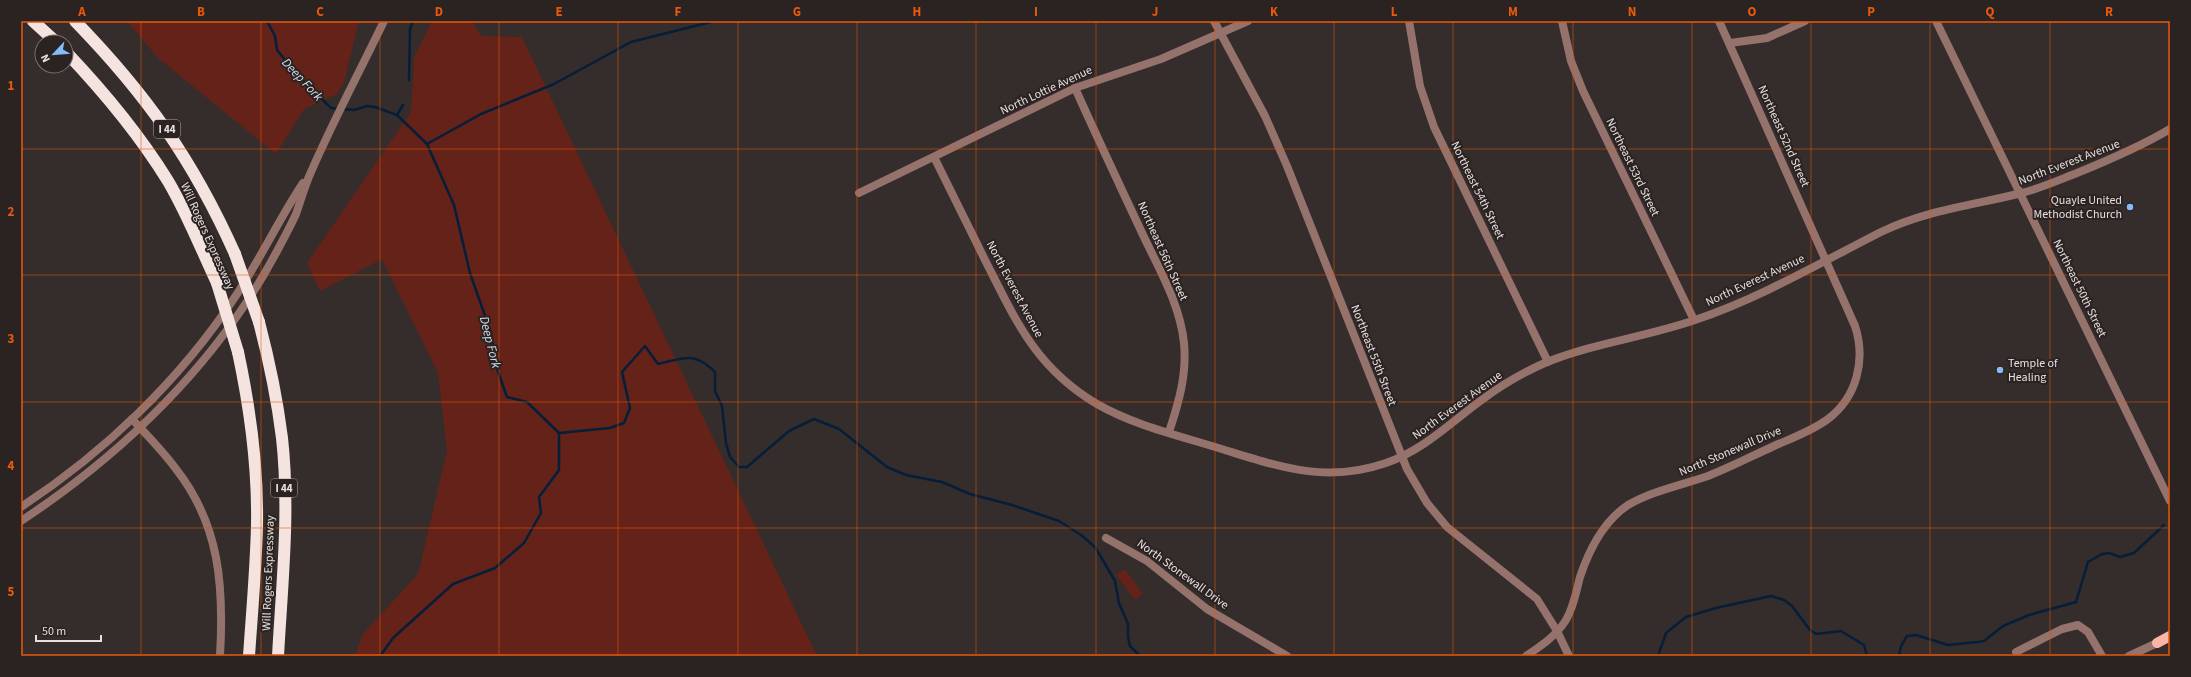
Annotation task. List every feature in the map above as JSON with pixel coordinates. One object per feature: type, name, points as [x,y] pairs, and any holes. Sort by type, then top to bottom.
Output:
[{"type":"highway","points":[[33,21],[47,34]]},
{"type":"highway","name":"Will Rogers Expressway","points":[[75,21],[124,74],[170,133],[208,198],[235,254],[259,322],[275,393],[282,439],[284,526],[278,656]]},
{"type":"highway","name":"Will Rogers Expressway","points":[[74,61],[103,92],[147,148],[169,182],[183,209],[216,283],[238,352],[246,388],[252,434],[256,493],[257,524],[249,656]]},
{"type":"main road","points":[[2157,643],[2170,636]]},
{"type":"street","points":[[21,507],[71,471],[132,419],[170,380],[235,297],[286,209],[310,172],[384,21]]},
{"type":"street","name":"Northeast 55th Street","points":[[1214,21],[1264,116],[1287,166],[1401,457],[1418,490],[1437,516],[1459,537],[1531,594],[1542,607],[1558,631],[1569,656]]},
{"type":"street","name":"North Lottie Avenue","points":[[859,193],[1075,88],[1161,59],[1248,21]]},
{"type":"street","name":"Northeast 54th Street","points":[[1409,21],[1420,86],[1434,127],[1548,362]]},
{"type":"street","name":"Northeast 53rd Street","points":[[1562,21],[1571,61],[1583,92],[1694,320]]},
{"type":"street","name":"Northeast 52nd Street","points":[[1720,21],[1825,260]]},
{"type":"street","points":[[1730,43],[1767,38],[1805,21]]},
{"type":"street","name":"Northeast 50th Street","points":[[1936,21],[2170,501]]},
{"type":"street","name":"Northeast 56th Street","points":[[1075,88],[1167,286],[1179,318],[1184,343],[1184,375],[1180,398],[1169,432]]},
{"type":"street","name":"North Everest Avenue","points":[[934,157],[1019,327],[1034,350],[1069,385],[1098,404],[1132,420],[1273,465],[1307,472],[1350,471],[1377,466],[1401,457],[1426,444],[1506,383],[1548,362],[1577,352],[1694,320],[1745,300],[1897,224],[1922,215],[2020,193],[2121,155],[2170,129]]},
{"type":"street","points":[[21,521],[98,465],[140,428],[176,391],[240,311],[276,254],[296,213],[310,172]]},
{"type":"street","name":"North Stonewall Drive","points":[[1526,656],[1546,642],[1558,631],[1571,609],[1580,577],[1596,541],[1620,512],[1640,499],[1728,468],[1818,426],[1839,408],[1848,397],[1859,370],[1860,341],[1825,260]]},
{"type":"street","points":[[132,419],[173,465],[188,485],[200,508],[212,539],[221,586],[220,656]]},
{"type":"street","name":"North Stonewall Drive","points":[[1106,538],[1147,560],[1209,610],[1287,656]]},
{"type":"street","points":[[2016,652],[2062,629],[2078,625],[2088,632],[2102,656]]},
{"type":"street","points":[[2129,656],[2157,643]]},
{"type":"shaded area","points":[[127,21],[359,21],[344,83],[337,94],[304,109],[276,154],[158,58]]},
{"type":"shaded area","points":[[432,21],[472,21],[482,36],[522,37],[817,656],[355,656],[363,634],[418,574],[447,451],[438,373],[382,259],[320,291],[307,263],[411,112],[414,57]]},
{"type":"shaded area","points":[[1125,569],[1143,594],[1135,600],[1116,575]]},
{"type":"waterway","name":"Deep Fork","points":[[267,21],[275,36],[277,50],[299,77],[331,108],[338,109]]},
{"type":"waterway","points":[[409,80],[410,29],[413,21]]},
{"type":"waterway","points":[[427,144],[481,114],[554,84],[631,42],[715,21]]},
{"type":"waterway","points":[[397,115],[403,105]]},
{"type":"waterway","name":"Deep Fork","points":[[343,109],[354,110],[367,106],[375,107],[397,115],[427,144],[454,205],[470,273],[491,333],[495,363],[507,397],[527,402],[559,433]]},
{"type":"waterway","points":[[559,433],[610,428],[624,423],[630,408],[622,372],[645,346],[658,364],[682,358],[701,361],[715,372],[715,391],[722,406],[726,443],[730,457],[739,467],[747,467],[789,431],[814,419],[839,429],[887,467],[906,475],[942,482],[970,494],[1012,505],[1059,521],[1081,535],[1095,547],[1115,581],[1119,603],[1128,624],[1130,646],[1140,656]]},
{"type":"waterway","name":"Deep Fork","points":[[380,656],[393,638],[453,584],[495,568],[524,543],[541,513],[539,497],[559,470],[559,433]]},
{"type":"waterway","points":[[1899,656],[1901,646],[1907,636],[1916,635],[1948,645],[1984,641],[2003,626],[2029,615],[2076,602],[2088,562],[2102,554],[2109,553],[2120,557],[2134,553],[2164,525]]},
{"type":"waterway","points":[[1658,656],[1666,633],[1686,617],[1716,608],[1771,596],[1784,600],[1792,606],[1810,630],[1816,634],[1841,631],[1864,645],[1867,656]]},
{"type":"place","name":"Quayle United Methodist Church","points":[[2130,207]]},
{"type":"place","name":"Temple of Healing","points":[[2000,370]]}]
